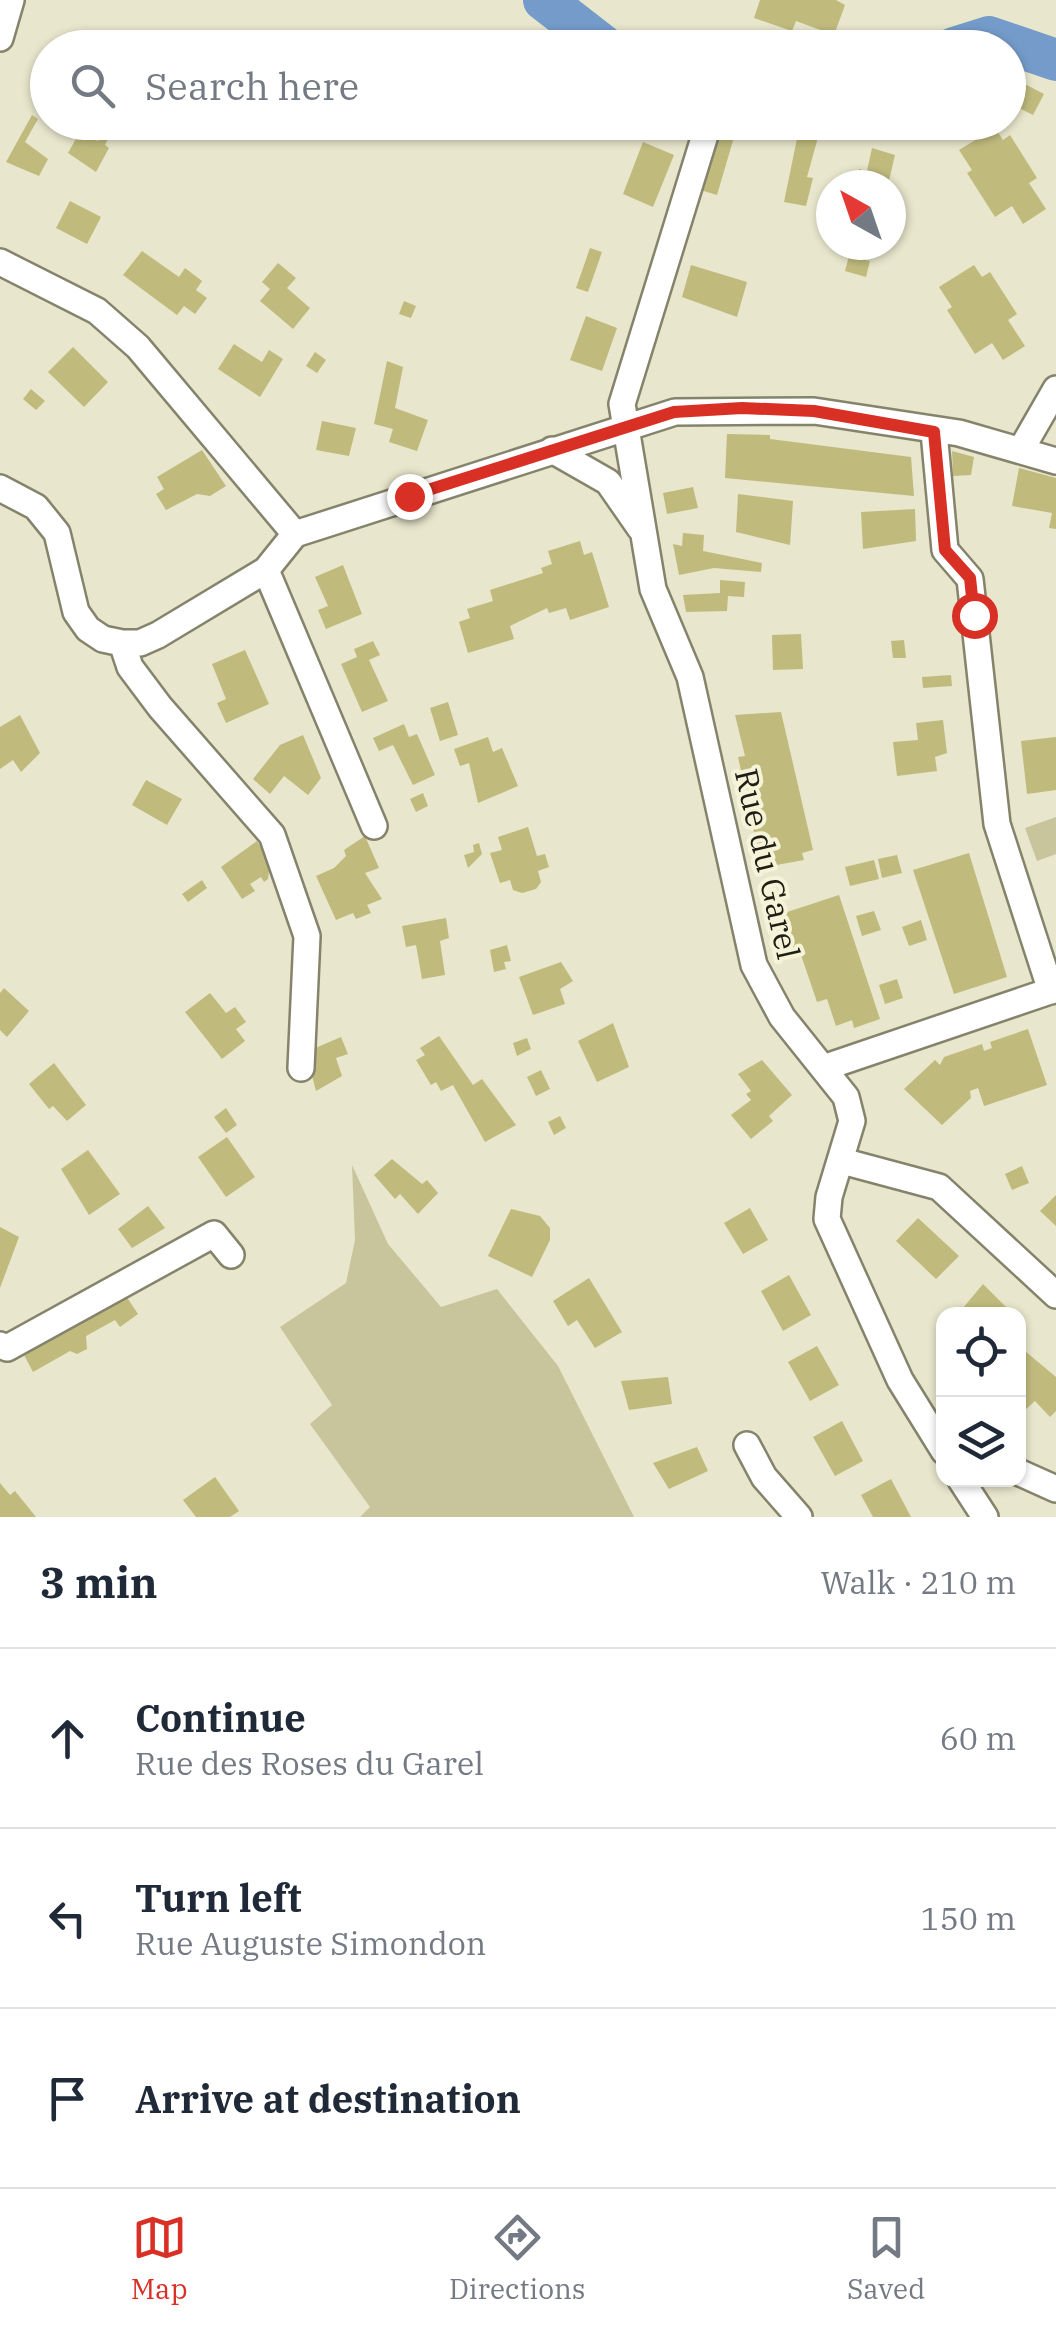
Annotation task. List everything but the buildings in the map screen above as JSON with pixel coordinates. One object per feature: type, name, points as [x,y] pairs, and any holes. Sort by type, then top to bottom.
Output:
[{"type":"street","points":[[0,38],[11,0]]},
{"type":"street","points":[[626,426],[622,404],[703,140]]},
{"type":"street","points":[[0,262],[97,311],[138,348],[295,534]]},
{"type":"street","points":[[1022,448],[1056,389]]},
{"type":"street","points":[[0,488],[36,507],[58,533],[76,612],[88,629],[103,639],[140,643],[266,570],[295,534],[674,412],[742,408],[814,411],[959,433],[1022,448],[1056,461]]},
{"type":"street","points":[[608,482],[608,447],[626,426]]},
{"type":"street","name":"Rue du Garel","points":[[626,426],[639,489],[640,528],[654,589],[690,677],[754,964],[782,1016],[846,1097],[852,1121],[826,1219],[900,1380],[936,1434]]},
{"type":"street","points":[[823,1068],[1053,990],[997,824],[970,578],[945,550],[934,432]]},
{"type":"street","points":[[552,450],[608,482],[640,528]]},
{"type":"street","points":[[266,570],[374,826]]},
{"type":"street","points":[[122,643],[130,666],[172,722],[272,835],[307,936],[301,1068]]},
{"type":"street","points":[[842,1160],[938,1187],[1056,1295]]},
{"type":"street","points":[[0,1346],[7,1348],[214,1234],[231,1255]]},
{"type":"street","points":[[747,1445],[764,1477],[799,1517]]},
{"type":"street","points":[[1026,1476],[1056,1489]]},
{"type":"street","points":[[965,1487],[984,1517]]},
{"type":"shaded area","points":[[1056,817],[1056,854],[1037,861],[1025,828]]},
{"type":"shaded area","points":[[352,1165],[388,1244],[441,1307],[497,1289],[558,1366],[634,1517],[360,1517],[370,1507],[310,1424],[332,1405],[280,1327],[346,1283],[355,1240]]},
{"type":"waterway","points":[[544,0],[583,30]]},
{"type":"waterway","points":[[1026,50],[1056,60]]},
{"type":"route","points":[[409,496],[674,412],[742,408],[814,411],[934,432],[945,550],[970,578],[974,615]]}]
